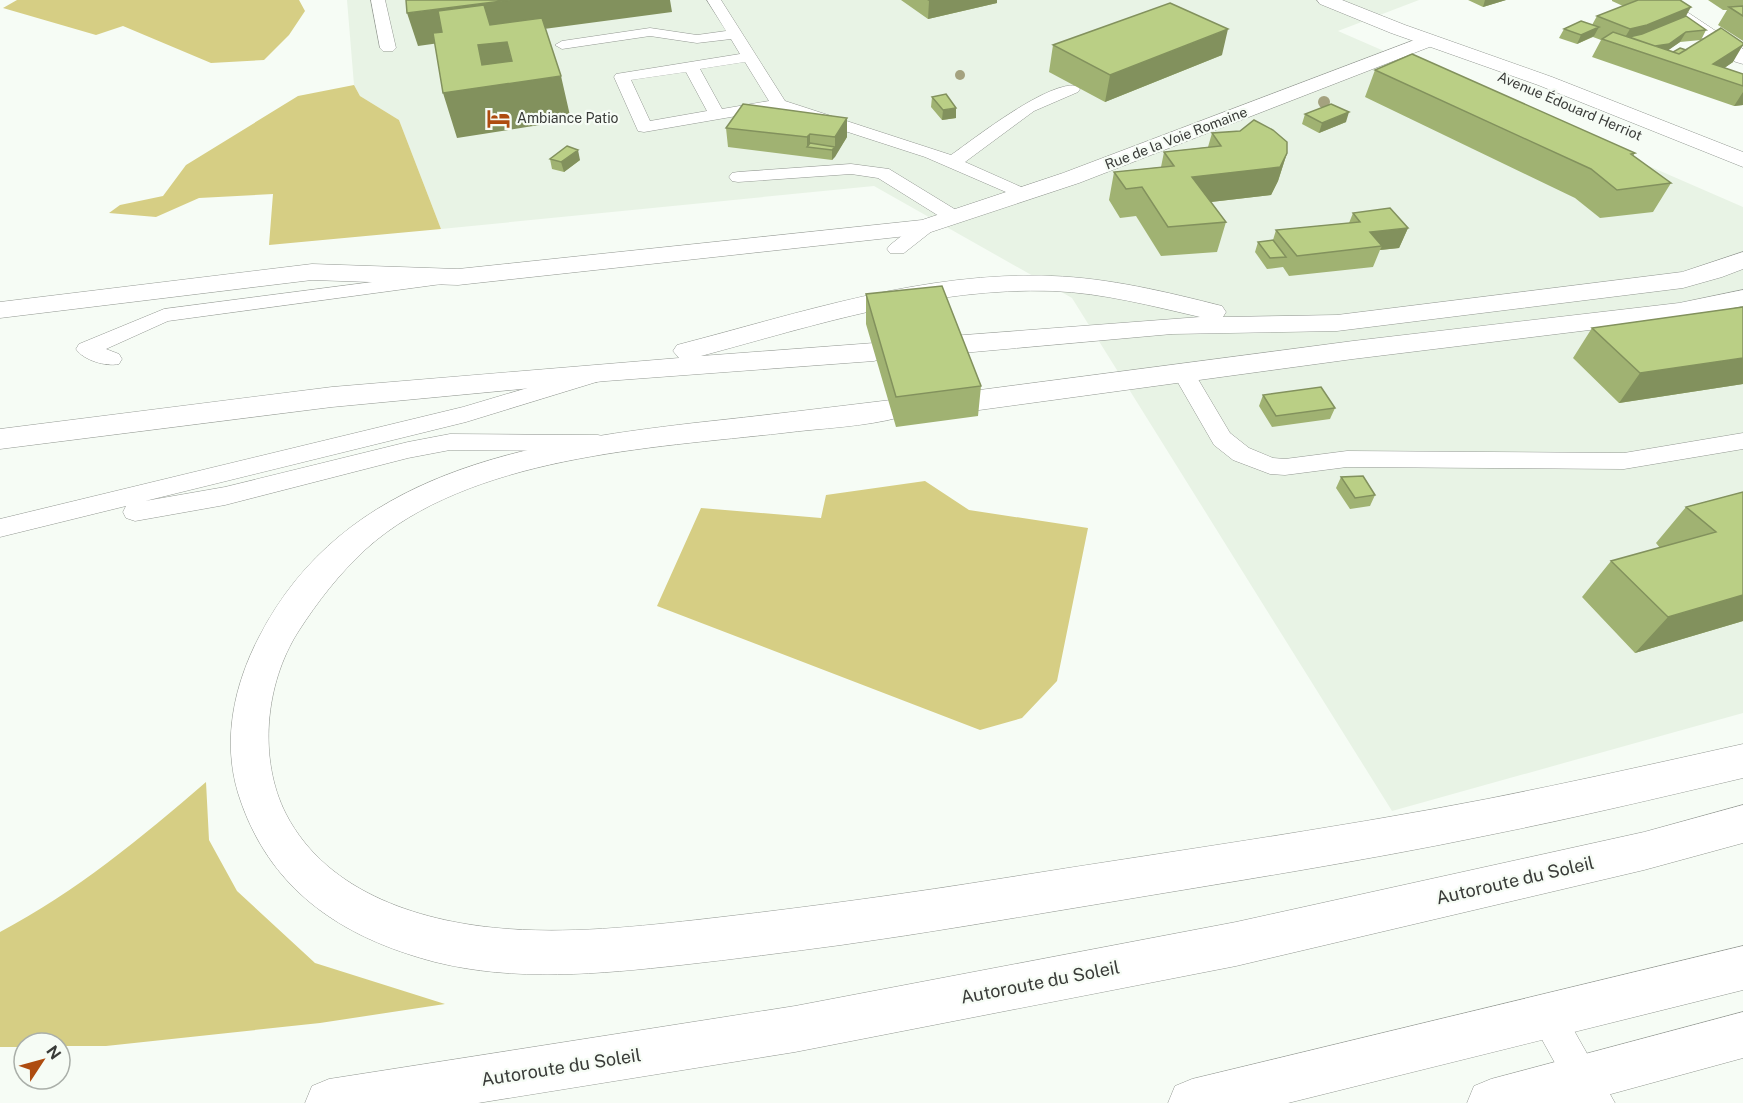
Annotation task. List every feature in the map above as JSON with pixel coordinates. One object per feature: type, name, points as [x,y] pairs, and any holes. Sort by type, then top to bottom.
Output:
[{"type":"main road","name":"Avenue Édouard Herriot","points":[[1326,0],[1398,29],[1545,81],[1743,160]]},
{"type":"main road","points":[[1658,0],[1743,58]]},
{"type":"main road","name":"Avenue Édouard Herriot","points":[[1398,29],[1523,88],[1743,180]]},
{"type":"main road","name":"Rue de la Voie Romaine","points":[[0,310],[312,272],[458,277],[925,226],[1071,178],[1425,42]]},
{"type":"main road","points":[[951,345],[1173,326],[1337,323],[1647,286],[1713,272],[1743,260]]},
{"type":"main road","points":[[606,372],[870,302],[909,295],[1030,283],[1073,285],[1289,325]]},
{"type":"main road","points":[[972,401],[1353,350],[1679,311],[1743,298]]},
{"type":"main road","points":[[0,439],[332,397],[606,372],[874,352]]},
{"type":"main road","points":[[891,410],[608,443],[515,461],[441,488],[408,505],[356,538],[308,585],[292,609],[272,646],[256,688],[250,714],[250,757],[256,788],[270,824],[289,857],[318,885],[348,907],[392,928],[445,942],[529,952],[625,950],[873,921],[1414,831],[1743,761]]},
{"type":"main road","name":"Autoroute du Soleil","points":[[329,1103],[795,1029],[1236,944],[1644,851],[1743,824]]},
{"type":"main road","points":[[1192,1103],[1743,968]]},
{"type":"main road","points":[[1491,1103],[1590,1091],[1743,1035]]},
{"type":"lane","points":[[378,0],[388,48]]},
{"type":"lane","points":[[714,0],[779,104]]},
{"type":"lane","points":[[562,45],[650,32],[697,39],[735,34]]},
{"type":"lane","points":[[749,57],[622,77],[644,127],[779,104],[900,142],[953,162],[1022,194]]},
{"type":"lane","points":[[690,66],[717,115]]},
{"type":"lane","points":[[953,162],[1028,108],[1072,89]]},
{"type":"lane","points":[[738,177],[851,169],[883,173],[954,217]]},
{"type":"lane","points":[[897,249],[925,226]]},
{"type":"lane","points":[[111,359],[87,349],[164,315],[458,277]]},
{"type":"lane","points":[[6,527],[466,414],[606,372]]},
{"type":"lane","points":[[1184,374],[1222,439],[1241,454],[1270,466],[1285,467],[1347,459],[1624,461],[1743,441]]},
{"type":"lane","points":[[6,527],[116,515],[225,496],[408,450],[450,442],[608,443]]},
{"type":"lane","points":[[1547,1016],[1590,1091]]},
{"type":"shaded area","points":[[17,0],[299,0],[305,11],[289,35],[264,60],[211,63],[123,26],[96,35],[3,8]]},
{"type":"shaded area","points":[[347,0],[1419,0],[1338,31],[1743,207],[1743,713],[1392,811],[1072,298],[874,186],[441,229],[399,120],[360,96],[354,85]]},
{"type":"shaded area","points":[[354,85],[360,96],[399,120],[441,229],[269,245],[273,194],[199,198],[156,217],[109,213],[120,205],[163,196],[186,165],[298,96]]},
{"type":"shaded area","points":[[925,481],[969,510],[1088,528],[1057,681],[1022,718],[980,730],[657,606],[701,508],[821,518],[826,495]]},
{"type":"shaded area","points":[[206,782],[209,840],[237,891],[315,963],[445,1004],[320,1023],[106,1046],[72,1046],[72,1031],[12,1031],[12,1047],[0,1047],[0,932],[81,882]]},
{"type":"building","points":[[406,0],[510,0],[407,13]]},
{"type":"building","points":[[1638,0],[1680,0],[1691,7],[1647,25],[1630,29],[1597,16]]},
{"type":"building","points":[[1170,3],[1228,29],[1110,75],[1053,45]]},
{"type":"building","points":[[484,5],[490,25],[542,18],[561,76],[443,93],[433,33],[442,32],[438,11]],"holes":[[[507,42],[512,61],[482,65],[478,45]]]},
{"type":"building","points":[[1743,6],[1743,16],[1729,7]]},
{"type":"building","points":[[1686,16],[1706,30],[1686,32],[1669,44],[1655,46],[1629,37],[1642,34]]},
{"type":"building","points":[[1581,21],[1599,27],[1581,35],[1564,29]]},
{"type":"building","points":[[1721,28],[1743,45],[1713,64],[1743,74],[1743,86],[1602,39],[1613,32],[1679,54]]},
{"type":"building","points":[[1680,48],[1686,50],[1679,54],[1673,52]]},
{"type":"building","points":[[1412,54],[1635,153],[1631,154],[1671,183],[1617,190],[1591,169],[1375,70]]},
{"type":"building","points":[[946,94],[956,108],[943,110],[932,97]]},
{"type":"building","points":[[743,104],[847,118],[835,137],[810,134],[807,137],[726,128]]},
{"type":"building","points":[[1331,104],[1349,112],[1322,123],[1305,114]]},
{"type":"building","points":[[1254,120],[1273,130],[1287,142],[1287,153],[1280,167],[1192,177],[1226,222],[1168,227],[1142,187],[1126,189],[1114,172],[1174,166],[1164,152],[1221,146],[1212,133],[1240,131]]},
{"type":"building","points":[[810,143],[835,147],[832,150],[807,147]]},
{"type":"building","points":[[567,146],[578,150],[561,162],[550,159]]},
{"type":"building","points":[[1390,208],[1408,228],[1370,232],[1382,246],[1297,256],[1276,230],[1360,222],[1353,213]]},
{"type":"building","points":[[1273,240],[1286,257],[1270,258],[1258,242]]},
{"type":"building","points":[[942,286],[981,386],[896,397],[866,294]]},
{"type":"building","points":[[1743,307],[1743,358],[1640,373],[1592,328]]},
{"type":"building","points":[[1321,387],[1335,408],[1276,416],[1263,395]]},
{"type":"building","points":[[1363,476],[1375,495],[1355,498],[1341,477]]},
{"type":"building","points":[[1743,492],[1743,595],[1668,617],[1611,561],[1716,532],[1686,507]]},
{"type":"place","name":"Ambiance Patio","points":[[499,118]]}]
